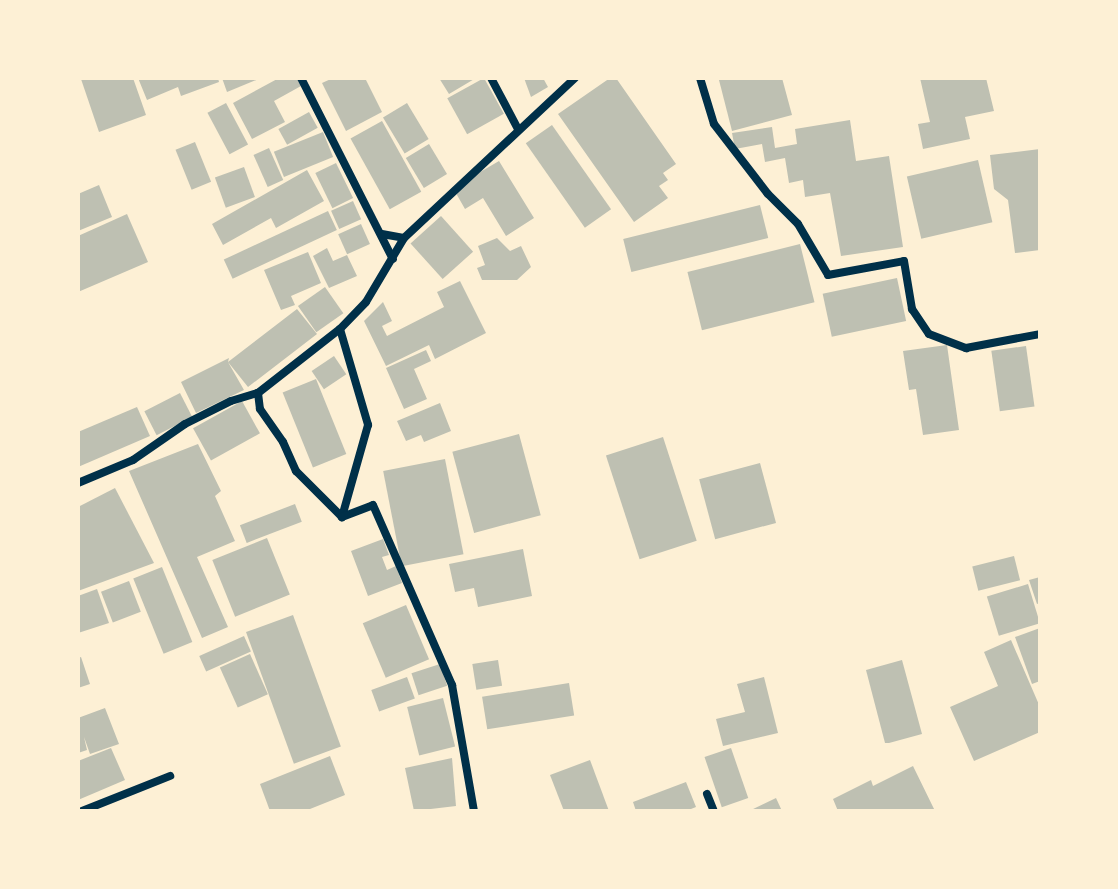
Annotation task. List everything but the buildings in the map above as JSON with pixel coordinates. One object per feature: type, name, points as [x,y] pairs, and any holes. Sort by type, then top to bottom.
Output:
[{"type":"street","points":[[301,78],[393,259]]},
{"type":"street","points":[[491,78],[518,129]]},
{"type":"street","points":[[78,483],[133,460],[185,424],[231,401],[258,393],[340,329],[366,302],[404,238],[575,78]]},
{"type":"street","points":[[700,78],[714,124],[768,194],[798,224],[828,275],[904,261],[912,309],[929,334],[966,348],[1040,334]]},
{"type":"street","points":[[382,234],[404,238]]},
{"type":"street","points":[[340,329],[368,425],[342,517]]},
{"type":"street","points":[[258,393],[260,409],[283,442],[296,471],[342,517]]},
{"type":"street","points":[[342,517],[373,505],[405,572],[452,685],[474,811]]},
{"type":"street","points":[[82,811],[170,776]]},
{"type":"street","points":[[707,794],[714,811]]}]
